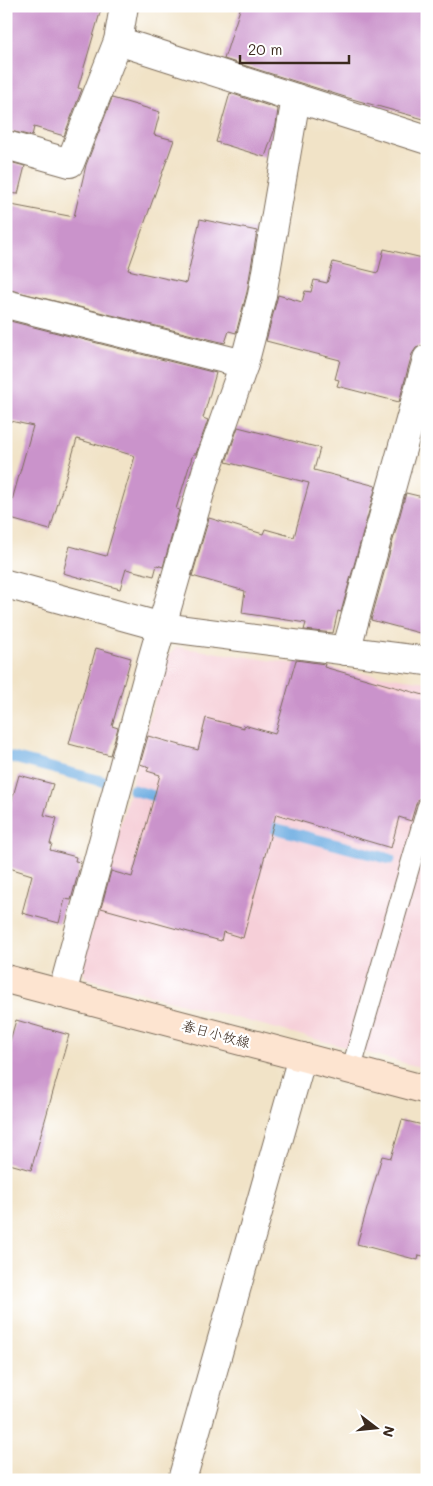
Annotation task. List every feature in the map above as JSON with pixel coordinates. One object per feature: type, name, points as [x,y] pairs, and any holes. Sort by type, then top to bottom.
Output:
[{"type":"main road","name":"春日小牧線","points":[[6,979],[427,1090]]},
{"type":"street","points":[[6,145],[70,163],[118,41],[124,6]]},
{"type":"street","points":[[118,41],[427,140]]},
{"type":"street","points":[[62,994],[152,660],[206,472],[244,364],[262,295],[296,98]]},
{"type":"street","points":[[6,304],[244,364]]},
{"type":"street","points":[[346,651],[427,359]]},
{"type":"street","points":[[6,584],[162,627],[427,661]]},
{"type":"street","points":[[182,1480],[302,1057]]},
{"type":"lane","points":[[351,1070],[427,807]]},
{"type":"shaded area","points":[[176,647],[427,682],[427,1069],[86,978],[81,968],[166,658]]},
{"type":"building","points":[[6,6],[102,6],[78,88],[82,89],[64,136],[34,127],[32,136],[6,130]]},
{"type":"building","points":[[241,6],[427,6],[427,120],[345,97],[224,59]]},
{"type":"building","points":[[230,93],[278,109],[276,125],[265,157],[216,142]]},
{"type":"building","points":[[112,98],[160,112],[154,135],[174,140],[128,270],[186,283],[200,219],[257,231],[247,292],[236,333],[229,331],[225,343],[6,289],[6,204],[74,217],[86,165]]},
{"type":"building","points":[[6,161],[25,166],[18,194],[6,193]]},
{"type":"building","points":[[384,249],[427,259],[427,344],[416,348],[412,354],[399,402],[337,386],[339,380],[335,379],[340,360],[266,341],[278,295],[302,302],[305,291],[311,292],[314,280],[327,283],[333,262],[378,273]]},
{"type":"building","points":[[6,320],[216,373],[203,418],[208,420],[196,454],[193,454],[176,509],[179,510],[163,567],[157,565],[154,576],[126,569],[120,589],[63,573],[70,546],[106,556],[135,456],[77,439],[50,530],[7,518],[33,426],[6,420]]},
{"type":"building","points":[[238,427],[320,448],[314,470],[376,486],[341,612],[338,611],[333,633],[304,630],[306,623],[242,613],[245,591],[192,576],[209,518],[263,534],[265,529],[294,537],[309,483],[226,462]]},
{"type":"building","points":[[406,493],[427,498],[427,635],[371,620]]},
{"type":"building","points":[[96,648],[131,658],[112,726],[118,728],[110,755],[69,744]]},
{"type":"building","points":[[296,660],[325,664],[324,667],[427,696],[427,786],[424,796],[416,804],[411,821],[399,817],[391,848],[276,814],[243,938],[223,932],[221,941],[101,908],[111,871],[132,877],[160,775],[147,771],[149,767],[140,764],[148,736],[198,750],[206,718],[244,728],[244,725],[275,734]]},
{"type":"building","points":[[19,775],[53,784],[44,815],[57,818],[50,850],[76,857],[75,861],[81,862],[71,900],[65,899],[59,923],[22,913],[32,875],[6,867],[6,821]]},
{"type":"building","points":[[16,1020],[69,1035],[31,1170],[6,1163],[6,1055]]},
{"type":"building","points":[[402,1120],[427,1126],[427,1257],[419,1255],[418,1260],[357,1244],[382,1156],[391,1158]]},
{"type":"waterway","points":[[6,756],[105,782]]},
{"type":"waterway","points":[[133,790],[168,800]]},
{"type":"waterway","points":[[259,824],[390,859]]}]
